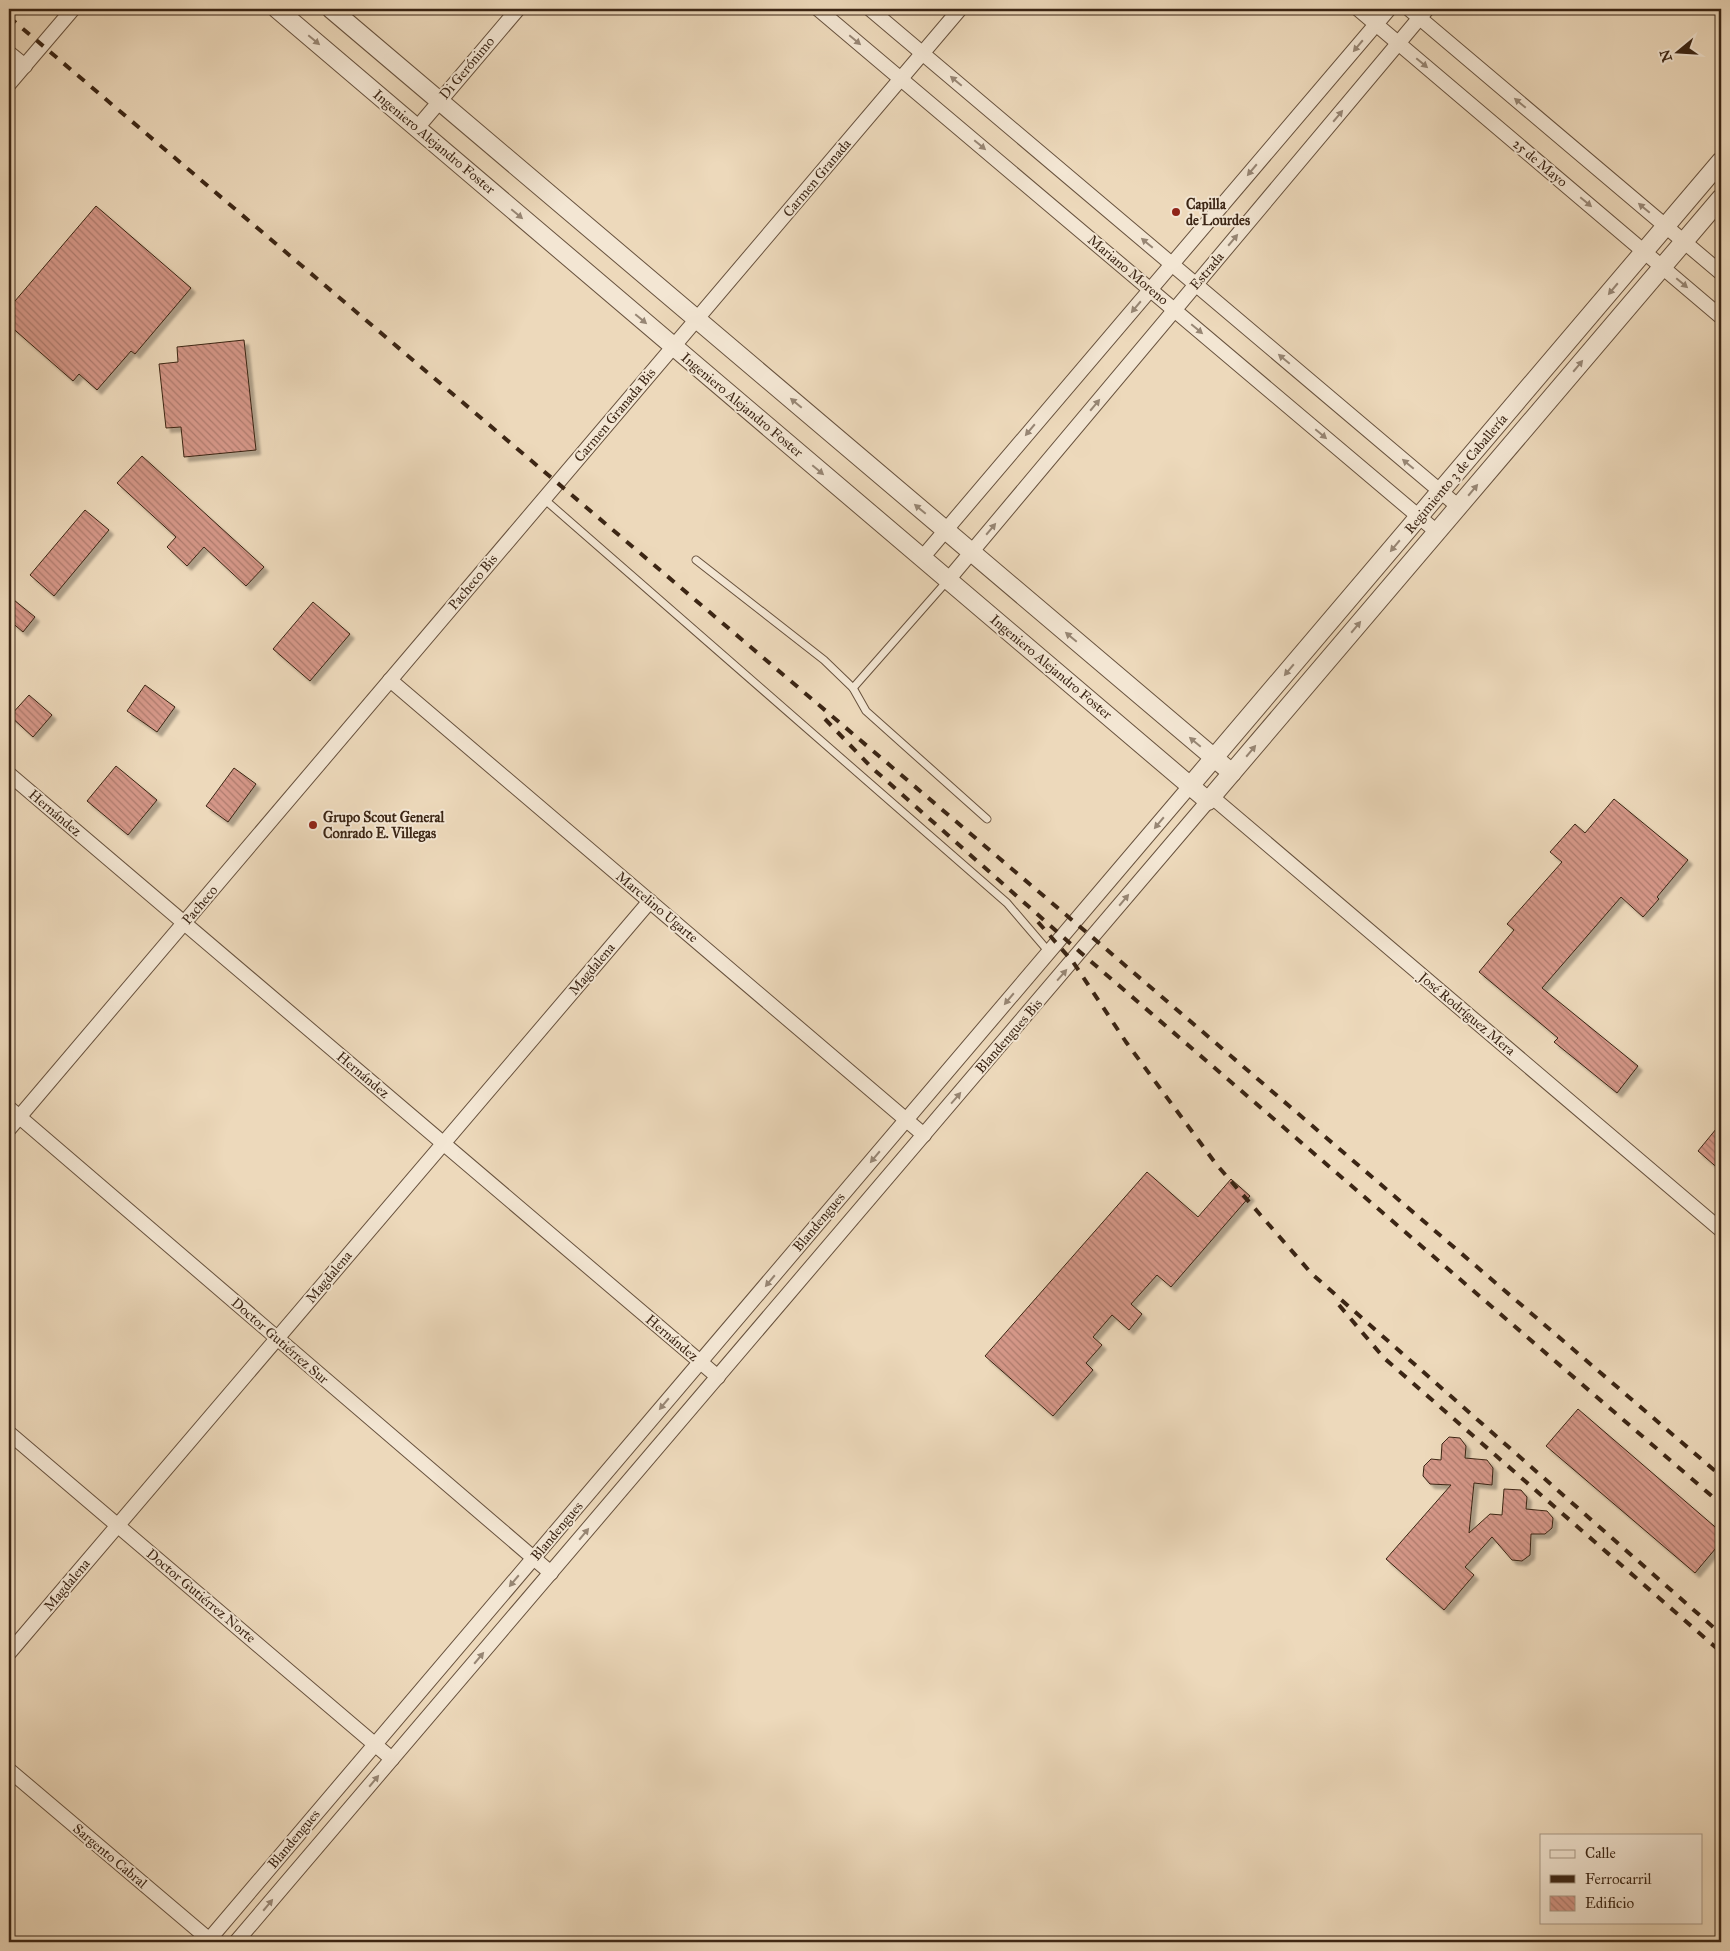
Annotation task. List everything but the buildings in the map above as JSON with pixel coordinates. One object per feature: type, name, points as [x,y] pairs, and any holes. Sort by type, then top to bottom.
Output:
[{"type":"street","points":[[9,84],[73,9]]},
{"type":"street","name":"Ingeniero Alejandro Foster","points":[[276,9],[1190,786],[1210,799]]},
{"type":"street","points":[[331,9],[1232,773]]},
{"type":"street","name":"Di Gerónimo","points":[[416,128],[518,9]]},
{"type":"street","name":"Mariano Moreno","points":[[818,9],[1437,532]]},
{"type":"street","points":[[870,9],[1458,507]]},
{"type":"street","name":"Carmen Granada","points":[[673,346],[960,9]]},
{"type":"street","name":"25 de Mayo","points":[[1358,9],[1721,317]]},
{"type":"street","points":[[922,558],[1389,9]]},
{"type":"street","points":[[1408,9],[1423,13],[1721,274]]},
{"type":"street","name":"Estrada","points":[[948,580],[1423,13]]},
{"type":"street","points":[[9,52],[24,66]]},
{"type":"street","name":"Regimiento 3 de Caballería","points":[[1190,786],[1721,161]]},
{"type":"street","name":"Regimiento 3 de Caballería","points":[[1210,799],[1721,198]]},
{"type":"street","name":"Carmen Granada Bis","points":[[557,483],[673,346]]},
{"type":"street","name":"Pacheco Bis","points":[[390,680],[557,483]]},
{"type":"street","name":"Marcelino Ugarte","points":[[390,680],[924,1135]]},
{"type":"street","name":"Pacheco","points":[[9,1129],[14,1113],[184,923],[390,680]]},
{"type":"street","name":"Hernández","points":[[9,774],[718,1377]]},
{"type":"street","name":"Blandengues Bis","points":[[907,1120],[1190,786]]},
{"type":"street","name":"Blandengues Bis","points":[[924,1135],[1210,799]]},
{"type":"street","name":"José Rodríguez Mera","points":[[1210,799],[1721,1230]]},
{"type":"street","name":"Magdalena","points":[[9,1653],[650,901]]},
{"type":"street","name":"Doctor Gutiérrez Sur","points":[[14,1113],[551,1573]]},
{"type":"street","name":"Blandengues","points":[[209,1941],[907,1120]]},
{"type":"street","name":"Blandengues","points":[[236,1942],[924,1135]]},
{"type":"street","name":"Doctor Gutiérrez Norte","points":[[9,1433],[392,1759]]},
{"type":"street","name":"Sargento Cabral","points":[[9,1770],[209,1941]]},
{"type":"lane","points":[[544,499],[1007,903],[1049,952]]},
{"type":"lane","points":[[696,560],[824,660],[853,688],[866,711],[987,819]]},
{"type":"lane","points":[[853,688],[948,580]]},
{"type":"railway","points":[[9,17],[1092,937],[1721,1476]]},
{"type":"railway","points":[[825,719],[871,767],[1080,952],[1721,1504]]},
{"type":"railway","points":[[1038,922],[1073,962],[1126,1042],[1216,1164],[1312,1274],[1721,1634]]},
{"type":"railway","points":[[1339,1305],[1384,1358],[1721,1652]]},
{"type":"place","name":"Capilla de Lourdes","points":[[1176,212]]},
{"type":"place","name":"Grupo Scout General Conrado E. Villegas","points":[[313,825]]}]
